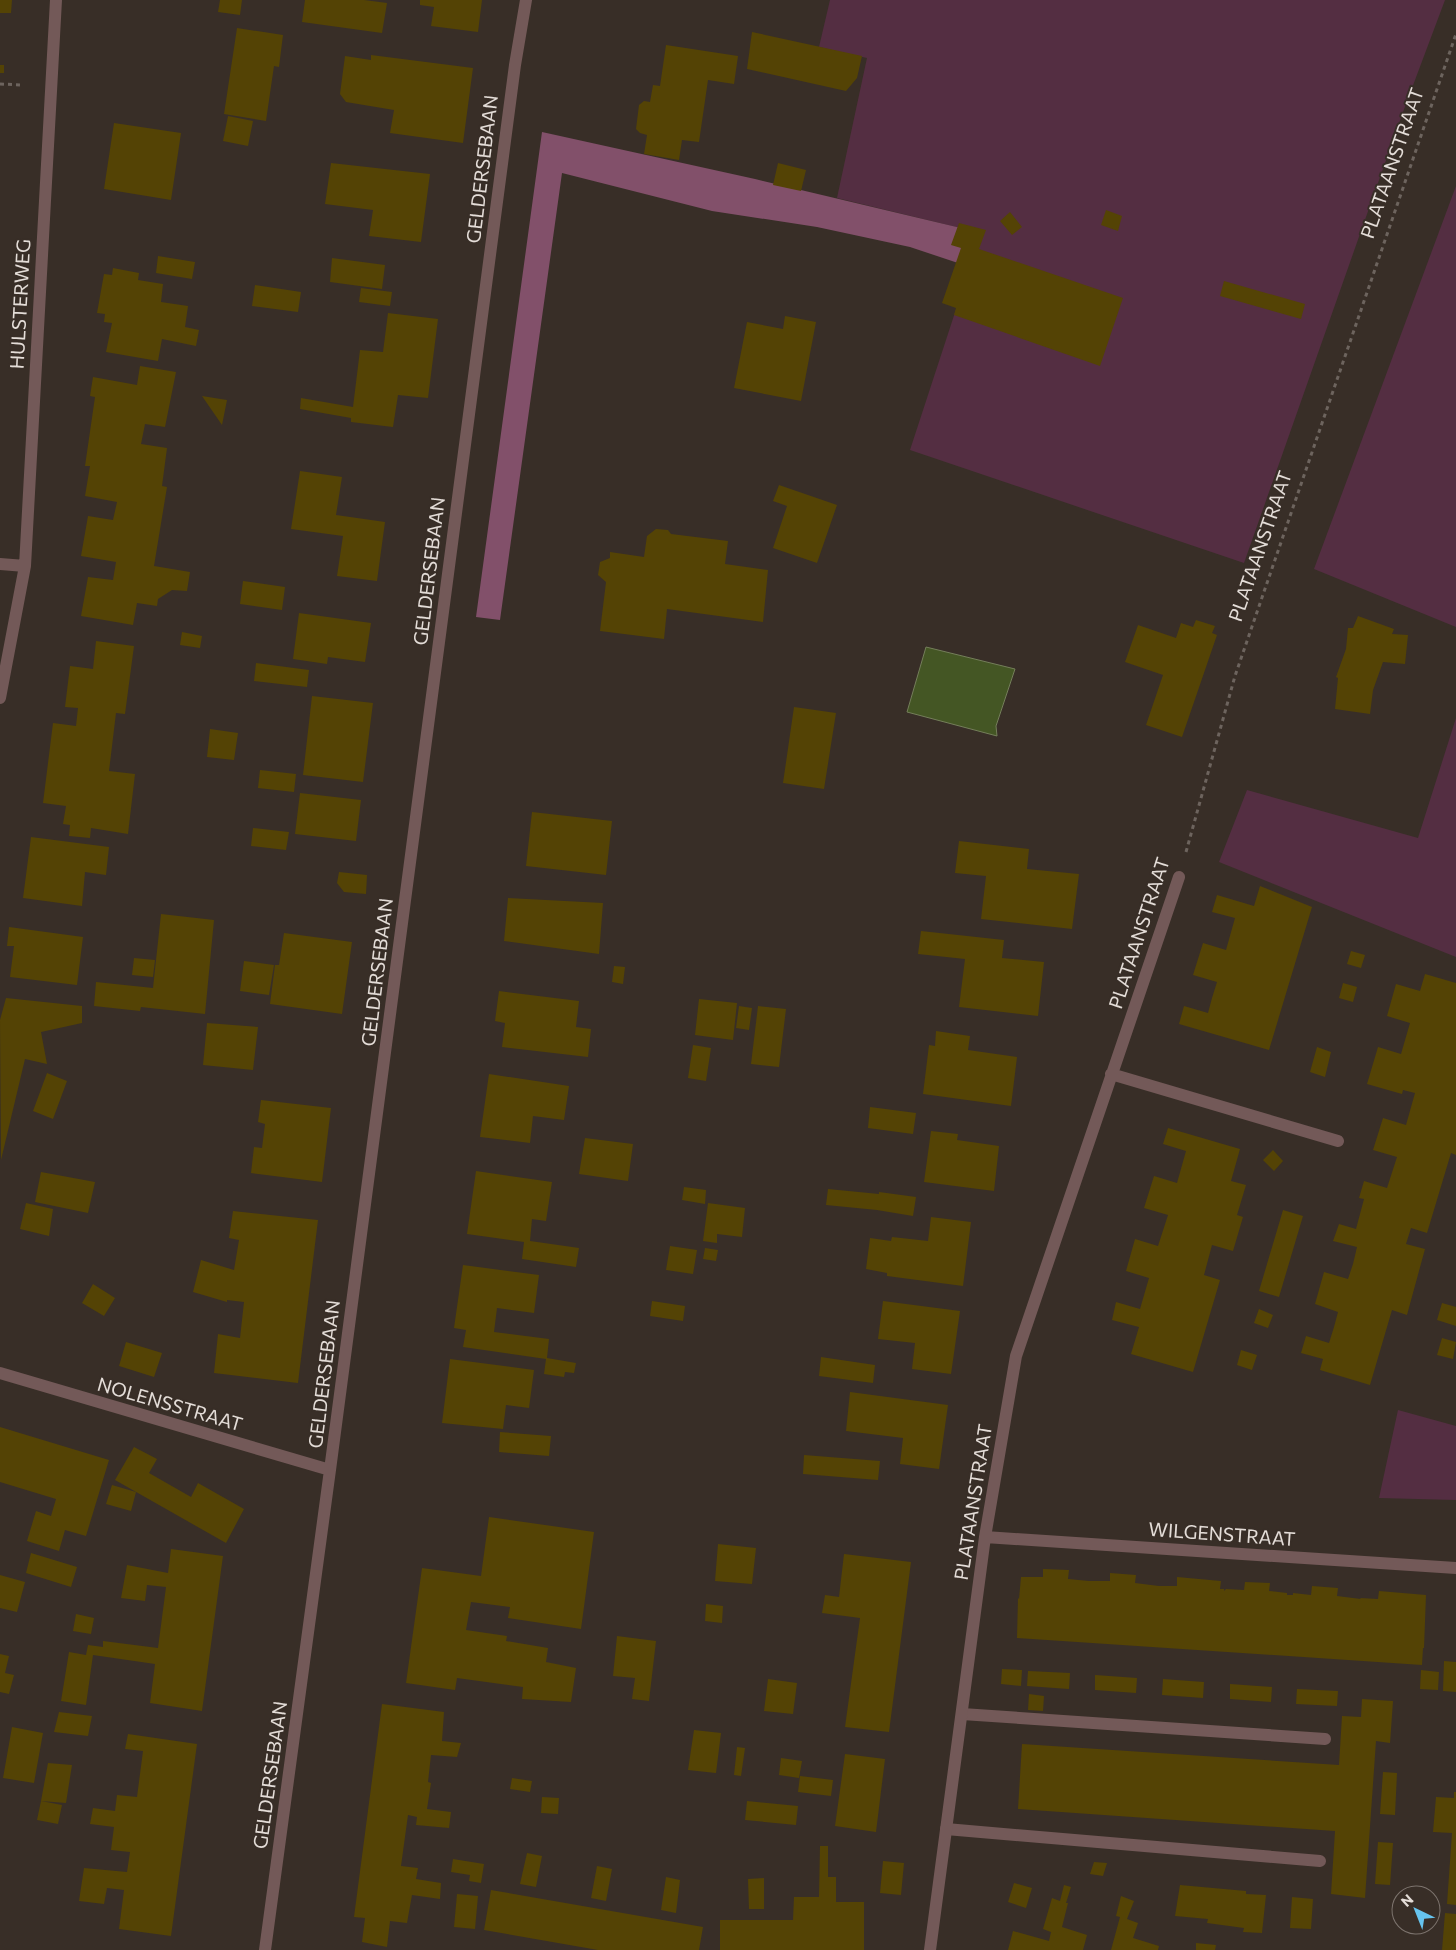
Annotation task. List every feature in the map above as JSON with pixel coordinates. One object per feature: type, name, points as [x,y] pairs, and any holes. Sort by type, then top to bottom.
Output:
[{"type":"street","name":"HULSTERWEG","points":[[0,698],[25,566],[56,0]]},
{"type":"street","name":"GELDERSEBAAN","points":[[265,1950],[330,1470],[514,65],[526,0]]},
{"type":"street","points":[[0,564],[25,566]]},
{"type":"street","name":"PLATAANSTRAAT","points":[[930,1950],[985,1537],[1016,1356],[1179,877]]},
{"type":"street","points":[[1111,1074],[1338,1141]]},
{"type":"street","name":"NOLENSSTRAAT","points":[[0,1373],[330,1470]]},
{"type":"street","name":"WILGENSTRAAT","points":[[985,1537],[1456,1568]]},
{"type":"street","points":[[962,1714],[1325,1739]]},
{"type":"street","points":[[946,1829],[1320,1861]]},
{"type":"path","name":"PLATAANSTRAAT","points":[[1179,877],[1235,676],[1456,34]]},
{"type":"shaded area","points":[[830,0],[1445,0],[1403,112],[1244,563],[910,450],[981,233],[837,198],[867,58],[819,47]]},
{"type":"shaded area","points":[[542,132],[755,179],[982,233],[970,267],[910,247],[817,227],[712,211],[562,173],[500,620],[476,617]]},
{"type":"shaded area","points":[[1456,186],[1456,627],[1314,569]]},
{"type":"shaded area","points":[[926,647],[1015,669],[996,726],[997,736],[907,712]]},
{"type":"shaded area","points":[[1456,718],[1456,957],[1219,862],[1247,790],[1418,838]]},
{"type":"shaded area","points":[[1398,1410],[1456,1426],[1456,1500],[1379,1498]]},
{"type":"building","points":[[0,0],[12,0],[11,13],[0,13]]},
{"type":"building","points":[[220,0],[242,0],[240,15],[218,12]]},
{"type":"building","points":[[305,0],[364,0],[387,3],[382,33],[302,22]]},
{"type":"building","points":[[420,0],[482,0],[478,32],[431,26],[434,7],[420,5]]},
{"type":"building","points":[[237,28],[283,35],[279,67],[274,66],[266,121],[224,114]]},
{"type":"building","points":[[752,32],[862,56],[857,78],[846,91],[747,69]]},
{"type":"building","points":[[666,45],[738,56],[734,84],[708,80],[699,142],[682,140],[679,160],[644,154],[647,135],[640,133],[636,129],[639,105],[644,101],[650,102],[653,85],[660,86]]},
{"type":"building","points":[[371,55],[473,68],[463,143],[390,133],[394,110],[346,102],[340,94],[345,56],[371,60]]},
{"type":"building","points":[[0,65],[4,65],[4,73],[0,73]]},
{"type":"building","points":[[228,116],[253,121],[248,146],[223,141]]},
{"type":"building","points":[[114,123],[181,133],[171,200],[104,189]]},
{"type":"building","points":[[331,163],[430,174],[421,242],[369,236],[373,210],[325,204]]},
{"type":"building","points":[[778,163],[806,170],[801,191],[773,185]]},
{"type":"building","points":[[1106,210],[1122,216],[1118,231],[1101,225]]},
{"type":"building","points":[[1010,212],[1022,227],[1012,235],[1000,221]]},
{"type":"building","points":[[959,223],[986,230],[979,249],[1123,298],[1100,366],[954,315],[956,308],[942,303],[961,248],[951,245]]},
{"type":"building","points":[[158,256],[195,262],[192,279],[156,273]]},
{"type":"building","points":[[332,258],[385,265],[382,289],[330,282]]},
{"type":"building","points":[[113,268],[139,273],[138,280],[163,284],[161,302],[188,306],[185,327],[199,330],[196,346],[162,339],[158,361],[106,352],[112,323],[104,322],[105,314],[97,313],[104,274],[112,275]]},
{"type":"building","points":[[1224,281],[1305,304],[1301,319],[1220,296]]},
{"type":"building","points":[[255,285],[301,292],[298,312],[252,306]]},
{"type":"building","points":[[361,288],[392,292],[390,306],[359,302]]},
{"type":"building","points":[[388,313],[438,319],[428,398],[398,395],[393,427],[351,422],[351,418],[300,409],[301,398],[353,407],[360,350],[383,352]]},
{"type":"building","points":[[785,316],[816,322],[801,401],[734,388],[747,322],[783,329]]},
{"type":"building","points":[[140,366],[176,372],[165,427],[145,424],[141,444],[167,448],[162,486],[167,487],[154,566],[190,572],[187,591],[172,590],[158,599],[157,606],[137,603],[133,625],[81,616],[88,577],[113,580],[116,562],[81,556],[88,516],[113,520],[117,502],[85,496],[90,466],[85,466],[95,397],[90,396],[93,377],[137,385]]},
{"type":"building","points":[[202,396],[227,400],[222,425]]},
{"type":"building","points":[[300,471],[342,477],[336,515],[385,522],[377,581],[337,576],[343,536],[291,529]]},
{"type":"building","points":[[779,485],[837,505],[817,563],[773,548],[787,506],[773,501]]},
{"type":"building","points":[[656,529],[668,530],[671,534],[728,541],[725,564],[768,570],[763,622],[667,609],[664,639],[600,631],[606,582],[598,575],[600,562],[610,558],[610,552],[644,557],[647,536]]},
{"type":"building","points":[[243,581],[285,587],[282,610],[240,604]]},
{"type":"building","points":[[299,613],[371,623],[365,662],[328,657],[327,664],[293,659]]},
{"type":"building","points":[[1358,616],[1394,629],[1392,634],[1408,635],[1405,664],[1383,662],[1373,690],[1370,714],[1335,709],[1338,678],[1336,677],[1346,649],[1348,628],[1353,628]]},
{"type":"building","points":[[1196,620],[1215,626],[1212,633],[1217,635],[1182,737],[1146,725],[1163,675],[1125,662],[1138,625],[1176,638],[1181,623],[1193,627]]},
{"type":"building","points":[[182,632],[202,636],[200,648],[180,645]]},
{"type":"building","points":[[96,641],[134,646],[125,714],[116,713],[109,771],[135,774],[128,834],[91,828],[90,838],[69,836],[70,825],[63,824],[66,806],[43,803],[53,723],[76,726],[78,708],[65,707],[70,666],[93,669]]},
{"type":"building","points":[[256,663],[309,670],[307,687],[254,681]]},
{"type":"building","points":[[312,696],[373,703],[363,782],[303,775]]},
{"type":"building","points":[[794,707],[836,713],[824,789],[783,783]]},
{"type":"building","points":[[210,729],[238,733],[234,760],[207,757]]},
{"type":"building","points":[[260,770],[296,774],[294,792],[258,788]]},
{"type":"building","points":[[300,793],[361,800],[356,841],[295,834]]},
{"type":"building","points":[[532,812],[612,821],[606,875],[526,866]]},
{"type":"building","points":[[253,828],[289,832],[286,850],[251,846]]},
{"type":"building","points":[[31,837],[109,847],[106,875],[85,872],[82,906],[23,898]]},
{"type":"building","points":[[959,841],[1029,849],[1027,869],[1079,874],[1072,929],[981,919],[986,876],[955,873]]},
{"type":"building","points":[[339,872],[367,875],[366,894],[344,892],[337,883]]},
{"type":"building","points":[[1260,886],[1312,907],[1269,1050],[1179,1024],[1184,1006],[1208,1013],[1217,982],[1193,975],[1203,943],[1226,950],[1235,918],[1212,912],[1217,895],[1254,906]]},
{"type":"building","points":[[508,898],[603,903],[599,954],[504,941]]},
{"type":"building","points":[[161,914],[214,920],[205,1014],[141,1007],[140,1011],[94,1006],[96,982],[153,988]]},
{"type":"building","points":[[9,927],[83,937],[77,985],[10,977],[14,946],[7,946]]},
{"type":"building","points":[[921,931],[1004,940],[1002,958],[1044,962],[1038,1016],[959,1007],[965,959],[918,954]]},
{"type":"building","points":[[284,933],[352,942],[342,1014],[270,1004],[275,965],[279,965]]},
{"type":"building","points":[[1351,951],[1365,955],[1361,968],[1347,964]]},
{"type":"building","points":[[134,958],[155,960],[153,977],[132,975]]},
{"type":"building","points":[[244,961],[274,965],[269,995],[240,991]]},
{"type":"building","points":[[614,966],[625,967],[623,984],[612,982]]},
{"type":"building","points":[[1425,974],[1456,983],[1456,1155],[1451,1153],[1427,1233],[1411,1228],[1406,1244],[1425,1249],[1407,1315],[1392,1310],[1370,1385],[1320,1370],[1323,1359],[1301,1353],[1306,1336],[1329,1343],[1334,1327],[1338,1312],[1315,1304],[1324,1272],[1348,1279],[1353,1264],[1357,1247],[1333,1241],[1339,1224],[1356,1229],[1364,1199],[1359,1198],[1364,1181],[1387,1188],[1397,1157],[1373,1150],[1383,1118],[1406,1125],[1415,1093],[1403,1090],[1402,1094],[1367,1084],[1378,1047],[1401,1054],[1410,1023],[1387,1016],[1396,984],[1420,991]]},
{"type":"building","points":[[1343,983],[1357,987],[1353,1002],[1339,998]]},
{"type":"building","points":[[499,991],[579,1001],[576,1027],[591,1029],[588,1057],[502,1047],[505,1023],[495,1021]]},
{"type":"building","points":[[6,998],[82,1006],[82,1023],[41,1032],[47,1064],[25,1059],[1,1160],[0,1020]]},
{"type":"building","points":[[699,999],[737,1003],[733,1040],[695,1035]]},
{"type":"building","points":[[739,1006],[752,1008],[749,1030],[736,1028]]},
{"type":"building","points":[[758,1006],[786,1009],[779,1067],[751,1064]]},
{"type":"building","points":[[207,1023],[258,1027],[253,1070],[203,1065]]},
{"type":"building","points":[[936,1031],[970,1036],[968,1050],[1017,1057],[1011,1106],[923,1094],[929,1045],[935,1046]]},
{"type":"building","points":[[693,1045],[711,1048],[706,1081],[688,1078]]},
{"type":"building","points":[[1317,1047],[1331,1052],[1325,1077],[1310,1072]]},
{"type":"building","points":[[47,1073],[67,1081],[53,1119],[33,1111]]},
{"type":"building","points":[[489,1074],[569,1086],[564,1120],[533,1116],[530,1143],[480,1137]]},
{"type":"building","points":[[261,1100],[331,1108],[322,1182],[251,1173],[254,1147],[262,1148],[265,1124],[258,1122]]},
{"type":"building","points":[[870,1107],[916,1113],[913,1134],[868,1128]]},
{"type":"building","points":[[1168,1128],[1240,1149],[1231,1181],[1246,1185],[1237,1215],[1243,1217],[1233,1251],[1212,1245],[1204,1275],[1220,1280],[1193,1372],[1131,1354],[1139,1327],[1112,1320],[1116,1302],[1140,1309],[1149,1278],[1126,1271],[1135,1239],[1158,1246],[1168,1215],[1144,1208],[1154,1176],[1177,1183],[1186,1151],[1163,1144]]},
{"type":"building","points":[[931,1131],[958,1134],[957,1140],[999,1146],[994,1191],[924,1182]]},
{"type":"building","points":[[585,1138],[633,1144],[628,1181],[579,1174]]},
{"type":"building","points":[[1273,1150],[1283,1161],[1274,1171],[1263,1160]]},
{"type":"building","points":[[476,1171],[552,1182],[546,1221],[532,1219],[530,1241],[579,1248],[576,1267],[522,1259],[524,1242],[467,1234]]},
{"type":"building","points":[[41,1172],[95,1182],[88,1213],[35,1202]]},
{"type":"building","points":[[684,1187],[706,1190],[705,1204],[682,1200]]},
{"type":"building","points":[[828,1189],[879,1194],[879,1192],[916,1197],[913,1216],[826,1205]]},
{"type":"building","points":[[26,1203],[53,1209],[49,1236],[20,1229]]},
{"type":"building","points":[[708,1203],[745,1208],[742,1237],[717,1234],[717,1243],[703,1241]]},
{"type":"building","points":[[1283,1210],[1303,1216],[1279,1297],[1259,1291]]},
{"type":"building","points":[[233,1211],[318,1220],[298,1383],[214,1373],[218,1334],[240,1338],[244,1302],[227,1300],[227,1302],[193,1292],[201,1260],[234,1270],[239,1240],[229,1238]]},
{"type":"building","points":[[931,1217],[971,1222],[963,1286],[887,1276],[887,1273],[866,1269],[870,1238],[891,1241],[892,1237],[928,1241]]},
{"type":"building","points":[[670,1246],[697,1250],[693,1274],[666,1270]]},
{"type":"building","points":[[705,1248],[718,1250],[716,1261],[703,1259]]},
{"type":"building","points":[[463,1265],[539,1275],[534,1313],[497,1308],[494,1332],[549,1339],[547,1358],[576,1363],[574,1373],[565,1372],[564,1377],[544,1374],[546,1359],[463,1347],[466,1330],[454,1328]]},
{"type":"building","points":[[93,1284],[115,1298],[104,1316],[82,1303]]},
{"type":"building","points":[[652,1301],[685,1306],[683,1321],[650,1316]]},
{"type":"building","points":[[883,1301],[960,1311],[951,1374],[912,1369],[915,1343],[878,1339]]},
{"type":"building","points":[[1442,1303],[1456,1307],[1456,1326],[1437,1320]]},
{"type":"building","points":[[1259,1309],[1273,1315],[1268,1328],[1254,1323]]},
{"type":"building","points":[[1442,1338],[1456,1342],[1453,1359],[1437,1355]]},
{"type":"building","points":[[126,1342],[162,1353],[154,1377],[119,1366]]},
{"type":"building","points":[[1241,1350],[1257,1355],[1252,1370],[1237,1365]]},
{"type":"building","points":[[821,1357],[875,1365],[873,1383],[819,1376]]},
{"type":"building","points":[[450,1359],[534,1370],[529,1408],[506,1405],[503,1429],[442,1423]]},
{"type":"building","points":[[850,1392],[948,1405],[939,1469],[900,1464],[903,1438],[846,1431]]},
{"type":"building","points":[[0,1427],[109,1460],[86,1536],[65,1530],[59,1551],[27,1541],[36,1511],[51,1516],[56,1499],[0,1482]]},
{"type":"building","points":[[500,1432],[551,1436],[549,1456],[499,1452]]},
{"type":"building","points":[[134,1447],[157,1459],[149,1473],[191,1497],[198,1483],[244,1509],[226,1543],[115,1480]]},
{"type":"building","points":[[804,1455],[880,1461],[878,1480],[803,1474]]},
{"type":"building","points":[[112,1485],[136,1492],[131,1511],[106,1504]]},
{"type":"building","points":[[489,1517],[594,1532],[581,1629],[508,1618],[510,1607],[471,1602],[466,1630],[507,1636],[506,1641],[548,1648],[546,1662],[576,1668],[571,1702],[522,1699],[523,1687],[457,1678],[455,1690],[406,1683],[422,1568],[481,1576]]},
{"type":"building","points":[[718,1544],[756,1548],[752,1584],[715,1581]]},
{"type":"building","points":[[171,1549],[223,1556],[202,1711],[150,1703],[155,1664],[93,1655],[86,1705],[61,1701],[69,1652],[86,1655],[88,1645],[103,1647],[103,1641],[158,1648],[166,1587],[147,1585],[145,1601],[121,1598],[127,1565],[168,1573]]},
{"type":"building","points":[[31,1553],[77,1567],[71,1587],[26,1573]]},
{"type":"building","points":[[844,1554],[911,1562],[889,1732],[845,1727],[860,1618],[822,1613],[825,1595],[839,1597]]},
{"type":"building","points":[[1043,1569],[1069,1570],[1068,1579],[1089,1581],[1110,1581],[1110,1573],[1136,1575],[1135,1583],[1159,1586],[1177,1586],[1177,1577],[1221,1581],[1220,1589],[1224,1589],[1224,1591],[1226,1589],[1244,1590],[1245,1582],[1270,1583],[1269,1591],[1287,1593],[1287,1595],[1293,1595],[1293,1593],[1311,1595],[1312,1586],[1338,1588],[1337,1596],[1361,1599],[1378,1599],[1379,1591],[1426,1595],[1422,1665],[1017,1638],[1018,1598],[1021,1577],[1043,1577]]},
{"type":"building","points":[[0,1575],[25,1582],[17,1612],[0,1608]]},
{"type":"building","points":[[706,1604],[723,1606],[722,1623],[705,1621]]},
{"type":"building","points":[[76,1614],[94,1618],[91,1634],[73,1631]]},
{"type":"building","points":[[617,1636],[656,1641],[649,1701],[632,1699],[635,1678],[613,1676]]},
{"type":"building","points":[[0,1654],[9,1656],[5,1673],[14,1675],[9,1694],[0,1692]]},
{"type":"building","points":[[1444,1661],[1456,1662],[1456,1692],[1443,1691]]},
{"type":"building","points":[[1002,1669],[1022,1670],[1021,1686],[1001,1684]]},
{"type":"building","points":[[1421,1670],[1439,1672],[1438,1690],[1420,1689]]},
{"type":"building","points":[[1028,1671],[1070,1673],[1069,1689],[1027,1686]]},
{"type":"building","points":[[1095,1675],[1137,1678],[1136,1693],[1095,1690]]},
{"type":"building","points":[[768,1679],[797,1683],[793,1714],[764,1711]]},
{"type":"building","points":[[1163,1679],[1204,1682],[1203,1698],[1162,1695]]},
{"type":"building","points":[[1230,1684],[1272,1687],[1271,1702],[1230,1699]]},
{"type":"building","points":[[1297,1689],[1338,1691],[1337,1706],[1296,1704]]},
{"type":"building","points":[[1029,1694],[1044,1696],[1043,1711],[1028,1710]]},
{"type":"building","points":[[1362,1699],[1393,1701],[1390,1743],[1376,1741],[1365,1898],[1331,1894],[1335,1831],[1018,1809],[1022,1744],[1339,1765],[1342,1716],[1361,1717]]},
{"type":"building","points":[[382,1704],[444,1712],[442,1741],[461,1743],[457,1757],[431,1755],[428,1782],[431,1783],[427,1809],[451,1812],[449,1828],[416,1825],[417,1817],[408,1815],[401,1866],[418,1868],[416,1879],[441,1883],[440,1899],[412,1895],[407,1923],[390,1921],[387,1947],[362,1942],[365,1918],[354,1917]]},
{"type":"building","points":[[59,1712],[92,1716],[88,1736],[54,1732]]},
{"type":"building","points":[[12,1727],[43,1733],[34,1783],[3,1778]]},
{"type":"building","points":[[694,1730],[721,1733],[716,1773],[688,1770]]},
{"type":"building","points":[[128,1734],[197,1744],[171,1936],[119,1929],[124,1890],[107,1888],[104,1904],[79,1901],[84,1868],[127,1872],[130,1852],[111,1850],[114,1827],[90,1824],[93,1808],[115,1811],[117,1795],[137,1797],[143,1751],[125,1749]]},
{"type":"building","points":[[737,1747],[745,1748],[741,1776],[734,1775]]},
{"type":"building","points":[[845,1754],[885,1759],[876,1832],[835,1826]]},
{"type":"building","points":[[781,1758],[802,1761],[799,1778],[779,1775]]},
{"type":"building","points":[[48,1763],[72,1765],[66,1803],[41,1801]]},
{"type":"building","points":[[1383,1772],[1397,1773],[1395,1815],[1380,1814]]},
{"type":"building","points":[[800,1776],[833,1780],[831,1796],[798,1792]]},
{"type":"building","points":[[512,1778],[532,1781],[530,1792],[510,1789]]},
{"type":"building","points":[[1454,1792],[1456,1792],[1456,1905],[1447,1904],[1452,1833],[1433,1832],[1436,1797],[1454,1798]]},
{"type":"building","points":[[542,1797],[559,1798],[558,1814],[541,1813]]},
{"type":"building","points":[[41,1801],[62,1805],[58,1824],[37,1820]]},
{"type":"building","points":[[747,1801],[798,1806],[796,1825],[745,1820]]},
{"type":"building","points":[[1378,1842],[1393,1843],[1390,1885],[1375,1884]]},
{"type":"building","points":[[820,1846],[828,1846],[828,1877],[836,1877],[836,1902],[864,1902],[864,1950],[720,1950],[720,1920],[793,1920],[794,1897],[819,1897]]},
{"type":"building","points":[[527,1853],[542,1856],[536,1887],[520,1884]]},
{"type":"building","points":[[453,1859],[484,1864],[481,1883],[469,1881],[470,1875],[451,1872]]},
{"type":"building","points":[[883,1861],[904,1863],[901,1895],[880,1893]]},
{"type":"building","points":[[1094,1862],[1107,1863],[1103,1876],[1090,1874]]},
{"type":"building","points":[[597,1866],[612,1869],[606,1901],[591,1898]]},
{"type":"building","points":[[666,1877],[680,1880],[676,1913],[661,1910]]},
{"type":"building","points":[[764,1878],[764,1909],[749,1909],[748,1879]]},
{"type":"building","points":[[1014,1883],[1032,1888],[1026,1908],[1008,1902]]},
{"type":"building","points":[[1064,1885],[1071,1887],[1062,1927],[1087,1935],[1083,1950],[1008,1950],[1013,1931],[1049,1941],[1051,1932],[1043,1929],[1052,1898],[1060,1901]]},
{"type":"building","points":[[1180,1885],[1246,1891],[1246,1894],[1266,1895],[1262,1933],[1243,1932],[1244,1928],[1207,1923],[1208,1919],[1175,1916]]},
{"type":"building","points":[[491,1890],[703,1927],[699,1950],[598,1950],[484,1930]]},
{"type":"building","points":[[457,1894],[478,1896],[475,1929],[454,1927]]},
{"type":"building","points":[[1121,1896],[1134,1901],[1127,1919],[1138,1923],[1133,1938],[1159,1946],[1158,1950],[1111,1950],[1120,1917],[1116,1916]]},
{"type":"building","points":[[1292,1897],[1313,1899],[1311,1929],[1290,1928]]},
{"type":"building","points":[[1445,1913],[1456,1914],[1456,1950],[1442,1950]]},
{"type":"building","points":[[1196,1943],[1216,1945],[1215,1950],[1196,1950]]}]
